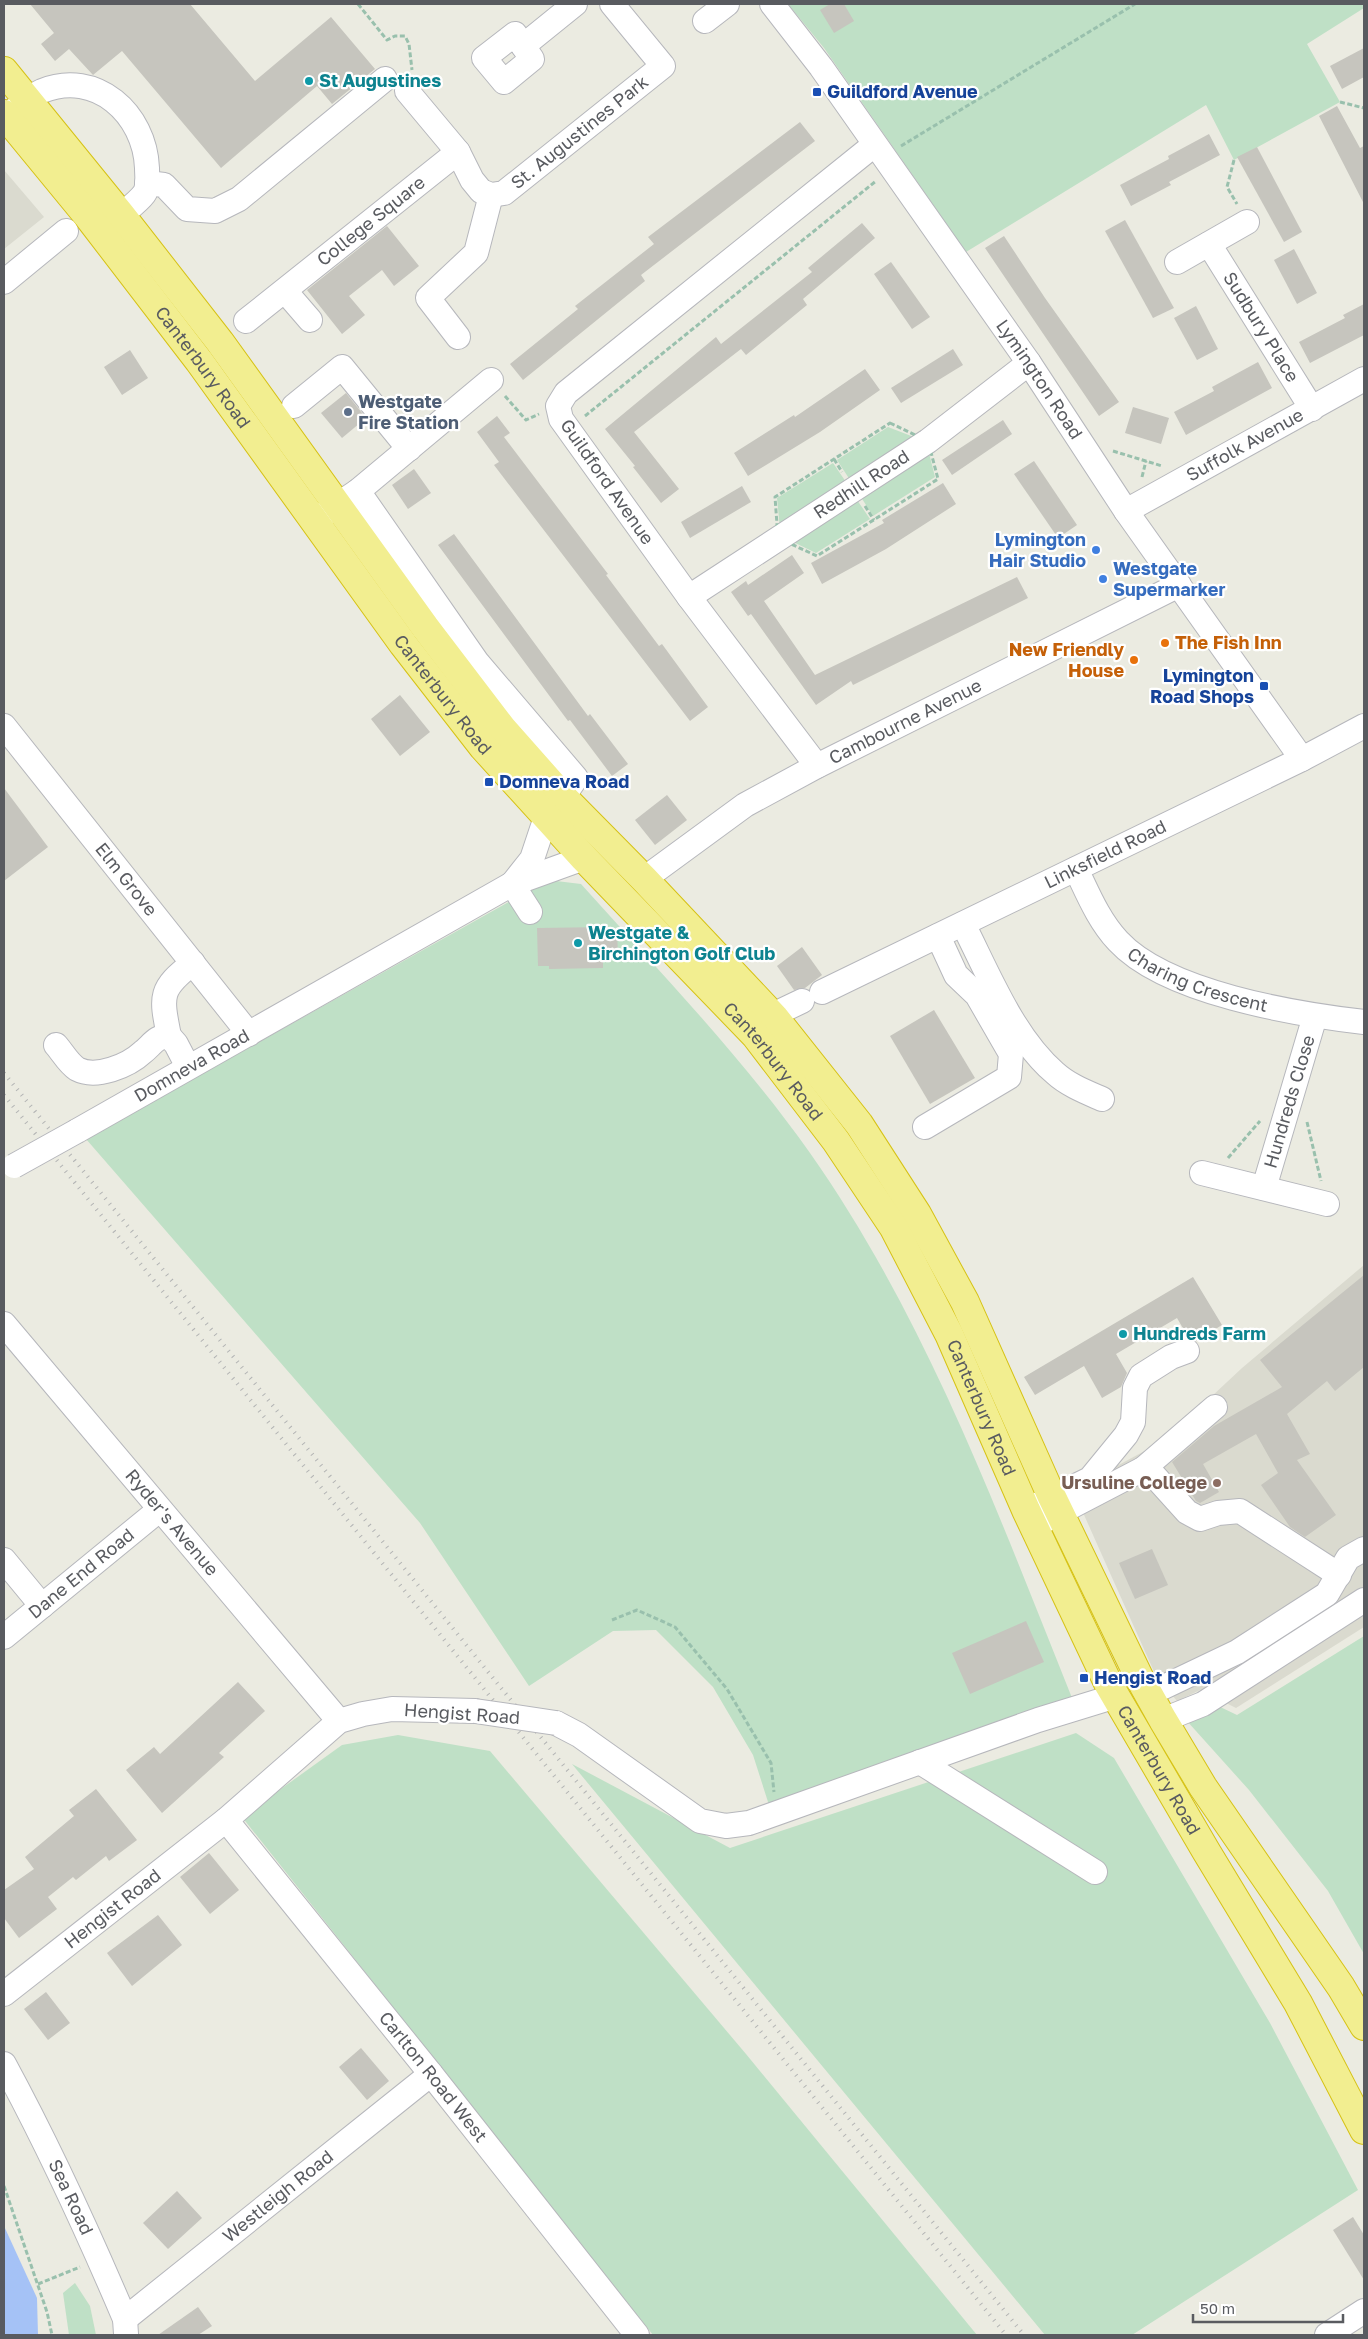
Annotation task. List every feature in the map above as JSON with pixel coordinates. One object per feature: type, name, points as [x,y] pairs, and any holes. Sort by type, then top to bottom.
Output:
[{"type":"highway","name":"Canterbury Road","points":[[4,71],[121,215],[220,342],[348,498],[425,627],[502,728],[554,807],[584,858],[755,1035],[836,1141],[894,1228],[950,1334],[1030,1518],[1109,1685],[1160,1774],[1298,2003],[1364,2130]]},
{"type":"highway","name":"Canterbury Road","points":[[5,115],[87,215],[199,361],[403,644],[478,740],[554,807],[644,879],[774,1017],[859,1124],[917,1214],[966,1302],[1055,1505],[1163,1720],[1203,1787],[1341,1987],[1364,2026]]},
{"type":"street","points":[[523,46],[575,4]]},
{"type":"street","name":"St. Augustines Park","points":[[407,91],[458,152],[472,180],[481,191],[491,195],[504,193],[662,66],[612,4]]},
{"type":"street","points":[[705,21],[727,4]]},
{"type":"street","name":"Lymington Road","points":[[772,4],[821,67],[1029,363],[1126,511],[1302,759]]},
{"type":"street","points":[[147,183],[164,185],[187,209],[215,211],[239,199],[385,79]]},
{"type":"street","points":[[5,115],[42,91],[74,85],[94,89],[108,97],[129,115],[140,133],[146,161],[147,183],[145,194],[121,215]]},
{"type":"street","name":"College Square","points":[[246,321],[458,152]]},
{"type":"street","name":"Guildford Avenue","points":[[817,766],[689,597],[568,430],[561,419],[558,406],[566,393],[883,157]]},
{"type":"street","points":[[458,337],[428,298],[476,253],[491,195]]},
{"type":"street","points":[[1178,262],[1247,222]]},
{"type":"street","points":[[4,282],[66,231]]},
{"type":"street","name":"Sudbury Place","points":[[1209,244],[1312,409]]},
{"type":"street","points":[[285,291],[310,320]]},
{"type":"street","name":"Redhill Road","points":[[689,597],[928,441],[1029,363]]},
{"type":"street","points":[[294,406],[342,367],[408,449]]},
{"type":"street","name":"Suffolk Avenue","points":[[1126,511],[1312,409],[1364,378]]},
{"type":"street","points":[[315,520],[348,498],[491,380]]},
{"type":"street","name":"Cambourne Avenue","points":[[644,879],[745,805],[817,766],[1179,586]]},
{"type":"street","name":"Elm Grove","points":[[4,726],[249,1034]]},
{"type":"street","name":"Linksfield Road","points":[[774,1017],[781,1011],[812,997],[850,987],[938,936],[1302,759],[1364,726]]},
{"type":"street","name":"Domneva Road","points":[[512,884],[532,859],[554,807]]},
{"type":"street","name":"Domneva Road","points":[[9,1169],[512,884],[584,858]]},
{"type":"street","name":"Charing Crescent","points":[[1076,869],[1100,918],[1118,941],[1137,958],[1193,984],[1245,1000],[1314,1016],[1364,1022]]},
{"type":"street","points":[[512,884],[530,912]]},
{"type":"street","points":[[963,924],[1014,1021],[1041,1059],[1056,1074],[1102,1099]]},
{"type":"street","points":[[925,1127],[1010,1077],[1011,1054],[977,995],[956,975],[938,936]]},
{"type":"street","points":[[188,1067],[176,1044],[168,1036],[163,1003],[165,992],[171,982],[193,963]]},
{"type":"street","name":"Hundreds Close","points":[[1264,1188],[1314,1016]]},
{"type":"street","points":[[56,1045],[71,1064],[79,1070],[96,1072],[124,1064],[143,1052],[157,1039],[168,1036]]},
{"type":"street","name":"Hundreds Close","points":[[1202,1172],[1327,1204]]},
{"type":"street","name":"Ryder's Avenue","points":[[4,1324],[339,1721]]},
{"type":"street","points":[[1055,1505],[1090,1479],[1126,1436],[1133,1422],[1136,1388],[1141,1376],[1171,1357],[1187,1351]]},
{"type":"street","points":[[1030,1518],[1055,1505],[1143,1470],[1215,1407]]},
{"type":"street","points":[[1143,1470],[1150,1471],[1187,1512],[1200,1519],[1218,1513],[1240,1510],[1338,1575]]},
{"type":"street","name":"Dane End Road","points":[[4,1636],[159,1510]]},
{"type":"street","points":[[1149,1694],[1237,1652],[1327,1594],[1348,1558],[1364,1549]]},
{"type":"street","points":[[4,1560],[42,1606]]},
{"type":"street","points":[[1163,1720],[1203,1704],[1364,1600]]},
{"type":"street","name":"Hengist Road","points":[[4,1994],[226,1820],[339,1721],[363,1714],[392,1709],[475,1711],[556,1722],[579,1734],[700,1821],[726,1826],[749,1823],[1038,1720],[1116,1696]]},
{"type":"street","points":[[920,1762],[1094,1872]]},
{"type":"street","name":"Carlton Road West","points":[[226,1820],[431,2074],[637,2335]]},
{"type":"street","name":"Sea Road","points":[[4,2064],[36,2124],[78,2212],[125,2327]]},
{"type":"street","name":"Westleigh Road","points":[[125,2327],[431,2074]]},
{"type":"street","points":[[1327,2335],[1364,2311]]},
{"type":"path","points":[[358,4],[387,40],[395,36],[405,36],[409,44],[413,83],[407,91]]},
{"type":"path","points":[[568,430],[883,157],[1135,4]]},
{"type":"path","points":[[1340,102],[1364,108]]},
{"type":"path","points":[[1234,160],[1227,187],[1247,222]]},
{"type":"path","points":[[491,380],[526,420],[558,406]]},
{"type":"path","points":[[1082,442],[1192,474]]},
{"type":"path","points":[[612,1620],[637,1610],[675,1627],[727,1689],[770,1763],[776,1812]]},
{"type":"path","points":[[4,2186],[38,2284],[52,2335]]},
{"type":"path","points":[[38,2284],[65,2274]]},
{"type":"shaded area","points":[[4,170],[44,217],[4,249]]},
{"type":"shaded area","name":"Ursuline College","points":[[1364,1265],[1364,1627],[1236,1708],[1200,1690],[1177,1701],[1156,1676],[1068,1479],[1113,1468],[1165,1440],[1242,1368]]},
{"type":"green space","points":[[788,4],[1364,4],[1364,8],[1307,44],[1340,102],[1234,160],[1206,105],[966,252],[824,48]]},
{"type":"green space","points":[[888,427],[919,439],[852,483],[837,460]]},
{"type":"green space","points":[[928,449],[935,477],[873,516],[859,494]]},
{"type":"green space","points":[[833,463],[848,485],[780,529],[777,498]]},
{"type":"green space","points":[[855,497],[870,519],[816,553],[789,540]]},
{"type":"green space","points":[[548,880],[581,884],[670,982],[784,1117],[852,1217],[890,1283],[958,1420],[1074,1703],[769,1805],[753,1755],[713,1687],[656,1630],[613,1631],[529,1686],[420,1523],[86,1139]]},
{"type":"green space","points":[[1364,1636],[1364,1954],[1328,1891],[1249,1790],[1187,1721],[1216,1705],[1237,1715]]},
{"type":"green space","points":[[1076,1733],[1114,1758],[1270,2023],[1358,2190],[1132,2335],[1045,2335],[572,1764],[730,1848]]},
{"type":"green space","points":[[398,1735],[490,1751],[746,2054],[977,2335],[653,2335],[242,1817],[342,1745]]},
{"type":"green space","points":[[75,2283],[90,2306],[96,2335],[69,2335],[63,2293]]},
{"type":"water","points":[[4,2226],[37,2298],[38,2335],[4,2335]]},
{"type":"building","name":"St Augustines","points":[[30,4],[190,4],[255,81],[331,17],[375,69],[332,104],[317,86],[221,168],[122,51],[93,75],[69,49],[55,61],[41,44],[54,33]]},
{"type":"building","points":[[830,4],[844,4],[854,21],[834,33],[820,10]]},
{"type":"building","points":[[1364,48],[1364,77],[1342,89],[1330,66]]},
{"type":"building","points":[[1337,106],[1360,148],[1364,146],[1364,204],[1319,116]]},
{"type":"building","points":[[800,122],[815,141],[641,275],[645,281],[523,380],[510,364],[578,309],[575,306],[654,244],[648,237]]},
{"type":"building","points":[[1209,134],[1220,155],[1169,182],[1171,185],[1131,206],[1120,185],[1169,159],[1168,156]]},
{"type":"building","points":[[1257,147],[1302,232],[1284,242],[1237,157]]},
{"type":"building","points":[[1125,220],[1174,308],[1153,318],[1105,231]]},
{"type":"building","points":[[862,223],[875,238],[803,299],[807,305],[746,355],[741,349],[634,432],[679,489],[661,503],[633,467],[635,466],[605,429],[716,337],[721,344],[812,272],[808,268]]},
{"type":"building","points":[[387,226],[419,266],[394,286],[382,270],[349,296],[365,315],[342,334],[307,290]]},
{"type":"building","points":[[1004,236],[1045,298],[1119,402],[1099,416],[985,248]]},
{"type":"building","points":[[1294,249],[1317,293],[1297,304],[1274,260]]},
{"type":"building","points":[[891,262],[930,317],[912,329],[874,274]]},
{"type":"building","points":[[1364,304],[1364,335],[1310,363],[1299,342],[1345,318],[1343,315]]},
{"type":"building","points":[[1196,306],[1218,349],[1197,360],[1174,318]]},
{"type":"building","points":[[953,349],[963,365],[901,403],[891,388]]},
{"type":"building","points":[[130,350],[148,378],[122,395],[104,367]]},
{"type":"building","points":[[1258,362],[1272,388],[1186,435],[1174,412],[1214,391],[1212,387]]},
{"type":"building","points":[[865,369],[880,390],[820,432],[748,476],[734,453],[794,415],[795,417]]},
{"type":"building","name":"Westgate Fire Station","points":[[346,393],[366,418],[342,438],[321,413]]},
{"type":"building","points":[[1133,407],[1169,418],[1161,444],[1125,433]]},
{"type":"building","points":[[497,416],[510,433],[504,437],[608,574],[606,575],[659,646],[662,644],[708,707],[690,721],[494,465],[499,462],[477,432]]},
{"type":"building","points":[[1003,420],[1012,434],[952,475],[942,460]]},
{"type":"building","points":[[1034,461],[1077,525],[1058,538],[1014,474]]},
{"type":"building","points":[[414,469],[431,493],[408,509],[392,485]]},
{"type":"building","points":[[943,483],[956,504],[886,549],[822,584],[811,563],[884,523],[882,520]]},
{"type":"building","points":[[742,486],[751,502],[690,538],[681,522]]},
{"type":"building","points":[[454,534],[588,716],[590,714],[628,764],[612,776],[570,720],[568,721],[438,545]]},
{"type":"building","points":[[792,555],[804,573],[764,601],[815,675],[1017,577],[1028,598],[853,685],[851,681],[816,705],[751,614],[748,616],[731,592],[746,581],[748,585]]},
{"type":"building","points":[[400,695],[430,732],[400,756],[371,719]]},
{"type":"building","points":[[4,788],[48,847],[4,881]]},
{"type":"building","points":[[667,795],[687,820],[655,845],[635,820]]},
{"type":"building","name":"Westgate & Birchington Golf Club","points":[[606,927],[606,933],[617,932],[618,954],[603,956],[603,968],[549,969],[549,966],[538,966],[537,928]]},
{"type":"building","points":[[802,947],[822,975],[805,988],[794,990],[777,966]]},
{"type":"building","points":[[934,1010],[975,1078],[930,1104],[890,1036]]},
{"type":"building","points":[[1364,1275],[1364,1367],[1335,1391],[1327,1381],[1287,1414],[1310,1454],[1297,1460],[1336,1515],[1305,1537],[1290,1527],[1261,1485],[1278,1473],[1256,1434],[1203,1464],[1219,1492],[1200,1503],[1196,1501],[1172,1462],[1214,1426],[1282,1387],[1260,1360]]},
{"type":"building","name":"Hundreds Farm","points":[[1193,1277],[1222,1325],[1196,1341],[1188,1337],[1177,1318],[1116,1354],[1127,1373],[1121,1387],[1102,1398],[1084,1366],[1035,1395],[1024,1377]]},
{"type":"building","points":[[1152,1549],[1168,1585],[1135,1599],[1119,1563]]},
{"type":"building","points":[[1026,1621],[1044,1662],[970,1694],[952,1653]]},
{"type":"building","points":[[238,1682],[265,1711],[219,1753],[224,1757],[162,1813],[126,1770],[154,1747],[160,1754]]},
{"type":"building","points":[[96,1789],[137,1840],[109,1861],[106,1856],[76,1880],[73,1877],[48,1897],[57,1909],[19,1938],[4,1918],[4,1890],[34,1869],[25,1857],[74,1816],[69,1810]]},
{"type":"building","points":[[209,1853],[239,1890],[210,1914],[180,1877]]},
{"type":"building","points":[[158,1915],[182,1945],[132,1986],[107,1953]]},
{"type":"building","points":[[46,1992],[70,2023],[48,2040],[24,2009]]},
{"type":"building","points":[[361,2048],[389,2081],[367,2100],[339,2067]]},
{"type":"building","points":[[177,2191],[202,2218],[168,2249],[143,2223]]},
{"type":"building","points":[[1353,2217],[1364,2235],[1364,2280],[1333,2230]]},
{"type":"building","points":[[198,2307],[212,2326],[198,2335],[158,2335]]},
{"type":"railway","points":[[4,1073],[1024,2335]]},
{"type":"railway","points":[[4,1095],[1006,2335]]},
{"type":"place","name":"St Augustines","points":[[309,81]]},
{"type":"place","name":"Guildford Avenue","points":[[817,92]]},
{"type":"place","name":"Westgate Fire Station","points":[[348,412]]},
{"type":"place","name":"Lymington Hair Studio","points":[[1096,550]]},
{"type":"place","name":"Westgate Supermarker","points":[[1103,579]]},
{"type":"place","name":"The Fish Inn","points":[[1165,643]]},
{"type":"place","name":"New Friendly House","points":[[1134,660]]},
{"type":"place","name":"Lymington Road Shops","points":[[1264,686]]},
{"type":"place","name":"Domneva Road","points":[[489,782]]},
{"type":"place","name":"Westgate & Birchington Golf Club","points":[[578,943]]},
{"type":"place","name":"Hundreds Farm","points":[[1123,1334]]},
{"type":"place","name":"Ursuline College","points":[[1217,1483]]},
{"type":"place","name":"Hengist Road","points":[[1084,1678]]}]
